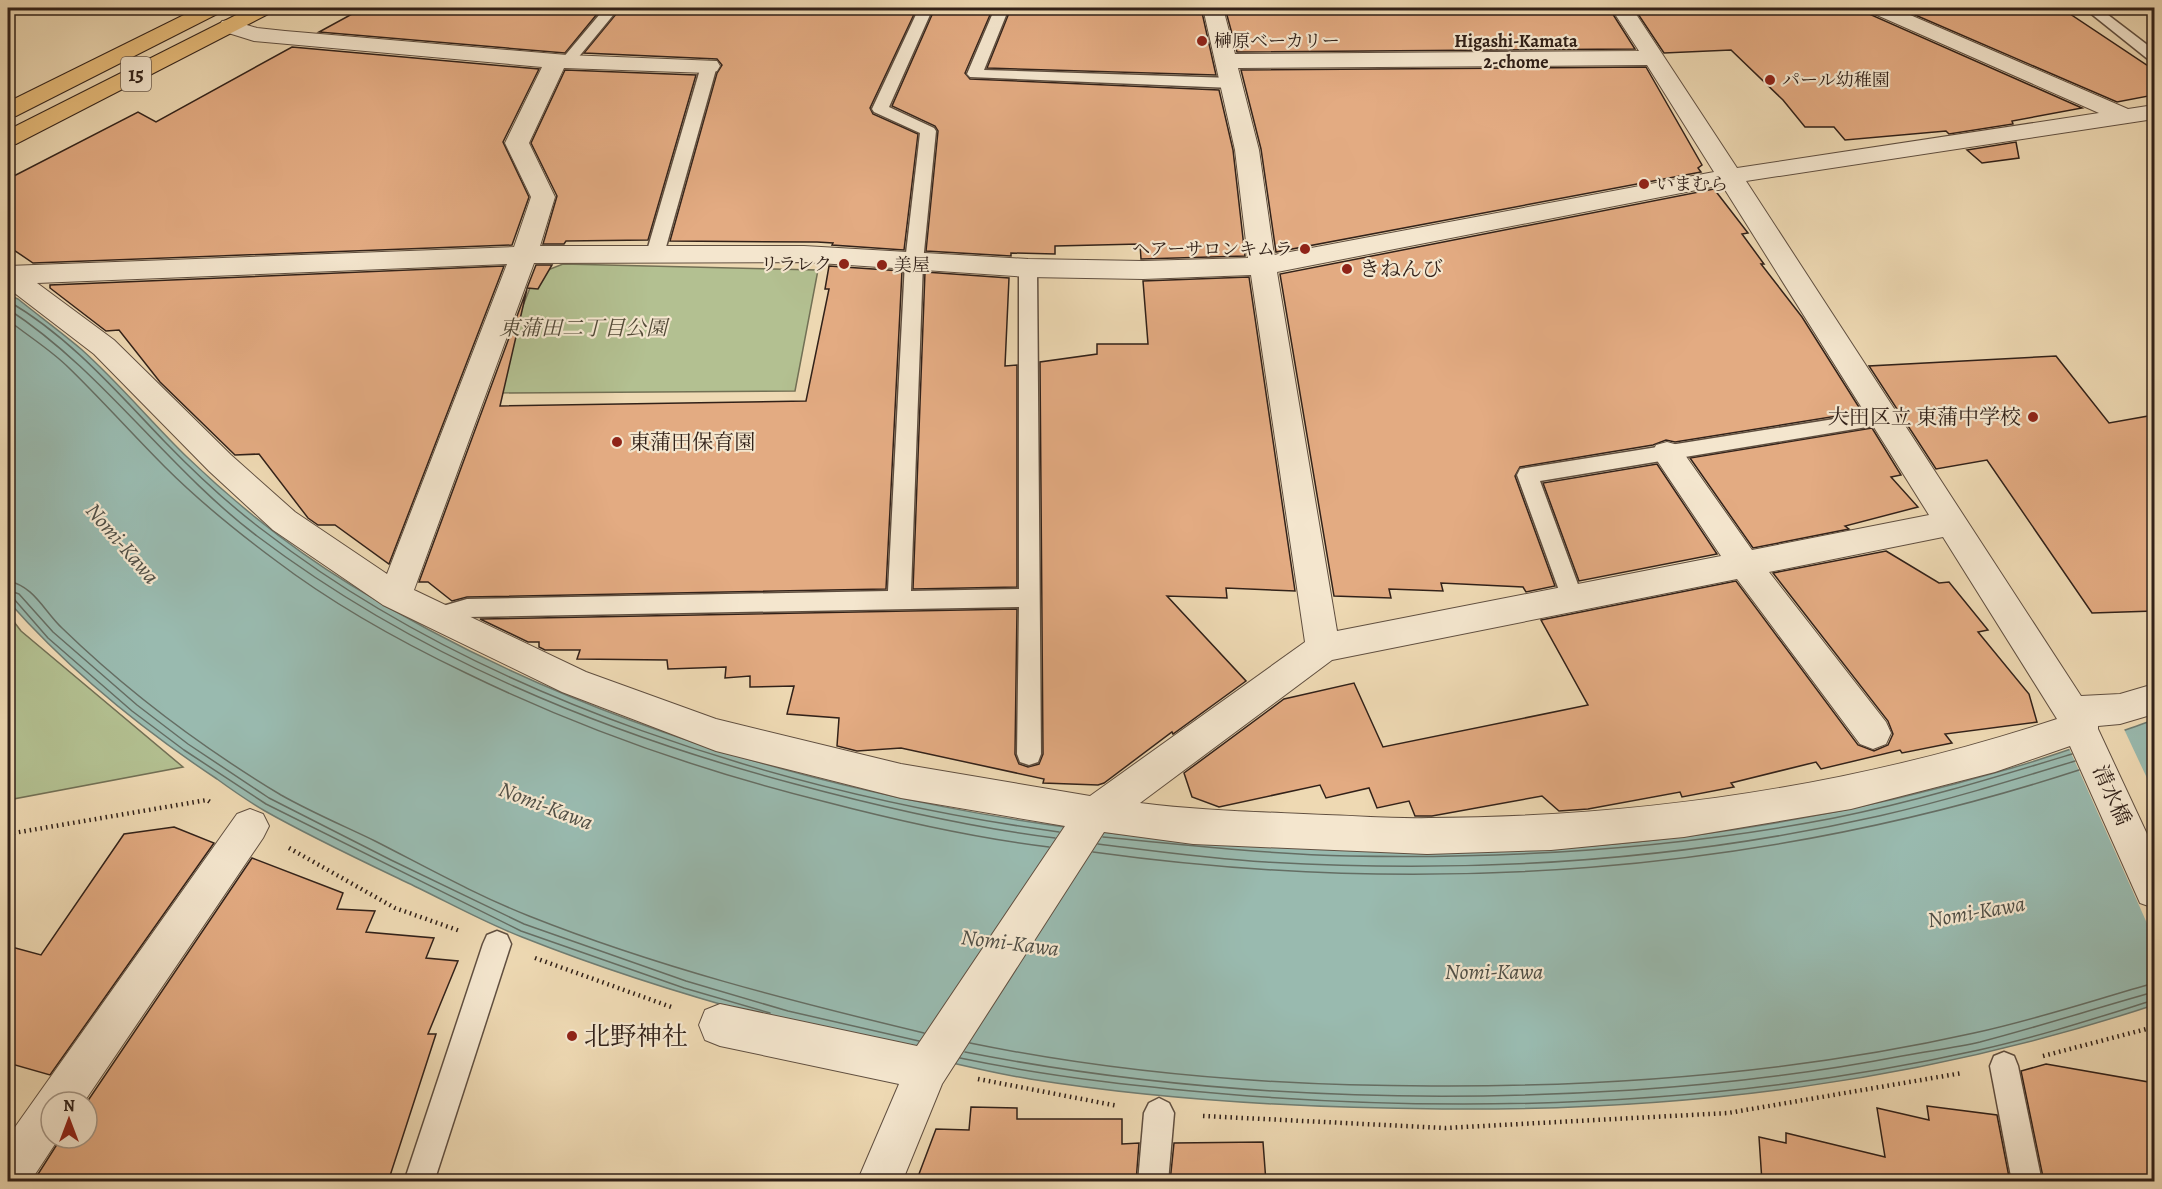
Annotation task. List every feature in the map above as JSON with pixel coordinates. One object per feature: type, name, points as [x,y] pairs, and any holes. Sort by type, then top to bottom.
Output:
[{"type":"highway","name":"15","points":[[8,111],[214,8]]},
{"type":"highway","name":"15","points":[[8,140],[265,8]]},
{"type":"street","points":[[1213,8],[1247,150],[1262,266],[1323,648]]},
{"type":"street","name":"清水橋","points":[[1622,8],[2079,724],[2154,890]]},
{"type":"street","points":[[1877,8],[2154,127]]},
{"type":"street","points":[[230,26],[254,34],[285,38],[561,61],[709,66]]},
{"type":"street","points":[[1229,72],[1655,58]]},
{"type":"street","points":[[395,596],[524,255],[543,197],[517,143],[561,61]]},
{"type":"street","points":[[8,275],[524,255],[655,254],[804,254],[1028,268],[1143,270],[1262,266],[1731,176],[2154,112]]},
{"type":"street","points":[[8,275],[104,347],[220,463],[285,521],[395,596],[574,682],[716,735],[901,781],[1031,798],[1092,820],[1295,832],[1427,836],[1573,830],[1684,820],[1851,792],[1995,756],[2120,709],[2154,699]]},
{"type":"street","points":[[1667,453],[1744,564],[1873,733]]},
{"type":"street","points":[[879,1182],[931,1064],[1092,820],[1323,648],[1952,523]]},
{"type":"street","points":[[66,1090],[250,826]]},
{"type":"street","points":[[720,1025],[931,1064]]},
{"type":"street","points":[[8,1175],[39,1130]]},
{"type":"lane","points":[[561,61],[612,8]]},
{"type":"lane","points":[[899,601],[914,262],[927,131],[880,109],[926,8]]},
{"type":"lane","points":[[1002,8],[975,74],[1229,72]]},
{"type":"lane","points":[[2091,8],[2154,57]]},
{"type":"lane","points":[[655,254],[709,66]]},
{"type":"lane","points":[[1028,268],[1029,754]]},
{"type":"lane","points":[[1572,598],[1527,475],[1884,418]]},
{"type":"lane","points":[[437,617],[467,608],[1030,598]]},
{"type":"lane","points":[[419,1182],[497,944]]},
{"type":"lane","points":[[2004,1066],[2027,1182]]},
{"type":"lane","points":[[1152,1182],[1159,1113]]},
{"type":"path","points":[[8,834],[207,800],[395,908],[720,1025]]},
{"type":"path","points":[[931,1064],[1159,1113],[1445,1128],[1728,1113],[2004,1066],[2154,1027]]},
{"type":"green space","name":"東蒲田二丁目公園","points":[[563,264],[818,270],[795,391],[489,393],[535,275]]},
{"type":"green space","points":[[8,614],[21,631],[183,767],[8,800]]},
{"type":"water","name":"Nomi-Kawa","points":[[8,295],[18,299],[81,349],[187,457],[245,509],[286,541],[351,585],[473,652],[601,709],[734,755],[871,791],[1010,819],[1151,837],[1291,847],[1498,850],[1614,844],[1765,825],[1865,806],[2012,768],[2154,720],[2154,1005],[2067,1032],[1979,1054],[1802,1087],[1624,1104],[1442,1109],[1236,1102],[1132,1093],[1030,1079],[839,1036],[656,985],[566,954],[493,925],[265,811],[188,760],[106,697],[31,626],[8,601]]},
{"type":"pier","points":[[2123,727],[2154,793],[2154,939],[2068,746]]},
{"type":"building","points":[[363,8],[602,8],[565,53],[319,32]]},
{"type":"building","points":[[621,8],[917,8],[870,108],[873,114],[918,134],[904,250],[817,242],[670,241],[717,73],[722,65],[717,59],[584,53]]},
{"type":"building","points":[[935,8],[993,8],[965,73],[970,79],[1219,90],[1233,150],[1245,256],[1141,259],[1140,244],[1055,246],[1055,254],[1011,253],[1011,256],[926,251],[938,131],[935,126],[892,106]]},
{"type":"building","points":[[1011,8],[1201,8],[1216,75],[987,68]]},
{"type":"building","points":[[1225,8],[1609,8],[1635,49],[1237,52]]},
{"type":"building","points":[[1634,8],[1865,8],[1869,14],[2082,108],[2012,121],[2013,124],[1949,134],[1946,131],[1845,140],[1834,127],[1805,127],[1783,100],[1731,50],[1664,53]]},
{"type":"building","points":[[1899,8],[2061,8],[2154,70],[2154,95],[2117,102]]},
{"type":"building","points":[[292,47],[539,69],[503,142],[529,197],[512,245],[33,263],[8,246],[8,179],[138,112],[156,122]]},
{"type":"building","points":[[1646,67],[1702,165],[1698,168],[1701,172],[1276,252],[1261,149],[1241,70]]},
{"type":"building","points":[[565,70],[696,75],[648,240],[566,241],[564,244],[543,244],[557,196],[531,143]]},
{"type":"building","points":[[2016,142],[2019,158],[1982,163],[1967,150]]},
{"type":"building","points":[[1714,189],[1748,233],[1742,234],[1764,264],[1761,264],[1802,317],[1862,412],[1675,442],[1666,440],[1653,445],[1520,467],[1515,476],[1555,586],[1526,592],[1523,587],[1441,583],[1443,591],[1389,589],[1391,598],[1334,596],[1280,274]]},
{"type":"building","points":[[536,265],[552,265],[538,289],[527,288]]},
{"type":"building","points":[[504,266],[389,564],[335,525],[318,525],[308,518],[259,454],[235,455],[160,382],[119,330],[106,331],[50,288],[50,285]]},
{"type":"building","points":[[829,266],[902,271],[886,589],[467,597],[452,601],[428,582],[419,582],[527,289],[500,406],[806,401],[829,289],[825,289]]},
{"type":"building","points":[[925,272],[1009,278],[1005,366],[1017,365],[1017,587],[913,589]]},
{"type":"building","points":[[1249,277],[1295,591],[1226,588],[1227,598],[1167,596],[1246,681],[1104,783],[1098,785],[1043,783],[1044,779],[901,748],[857,751],[837,746],[839,718],[787,714],[794,686],[750,687],[750,676],[725,678],[726,667],[668,669],[667,660],[577,659],[580,650],[545,650],[539,647],[539,642],[528,642],[480,619],[1017,609],[1015,754],[1019,764],[1028,767],[1039,764],[1043,754],[1040,362],[1097,354],[1097,344],[1148,344],[1143,281]]},
{"type":"building","points":[[2056,356],[2109,423],[2154,415],[2154,611],[2092,613],[1987,460],[1936,469],[1869,366]]},
{"type":"building","points":[[1872,428],[1901,475],[1891,477],[1918,507],[1845,526],[1849,529],[1753,548],[1690,458]]},
{"type":"building","points":[[1657,464],[1717,554],[1579,581],[1543,483]]},
{"type":"building","points":[[1886,551],[1939,583],[1949,582],[1988,630],[1978,632],[2029,694],[2037,722],[1945,734],[1952,743],[1902,753],[1900,750],[1821,769],[1816,762],[1731,783],[1734,787],[1682,797],[1680,792],[1588,809],[1559,811],[1542,796],[1432,816],[1415,816],[1409,801],[1377,808],[1369,788],[1326,798],[1320,785],[1219,807],[1192,797],[1184,773],[1284,699],[1354,683],[1383,747],[1588,705],[1541,620],[1736,581],[1858,745],[1874,751],[1888,745],[1893,734],[1888,721],[1773,573]]},
{"type":"building","points":[[174,827],[214,843],[50,1075],[8,1063],[8,946],[41,955],[124,834]]},
{"type":"building","points":[[252,858],[343,893],[337,909],[375,911],[366,932],[434,938],[426,958],[458,961],[428,1034],[436,1034],[388,1182],[33,1182],[53,1150],[99,1150],[99,1090],[95,1090]]},
{"type":"building","points":[[2046,1064],[2154,1083],[2154,1182],[2044,1182],[2021,1071]]},
{"type":"building","points":[[1927,1106],[1997,1115],[2010,1182],[1762,1182],[1759,1137],[1786,1143],[1786,1133],[1885,1157],[1877,1108],[1929,1120]]},
{"type":"building","points":[[971,1107],[1017,1108],[1017,1119],[1122,1119],[1122,1144],[1139,1143],[1136,1182],[916,1182],[936,1129],[969,1130]]},
{"type":"building","points":[[1263,1142],[1266,1182],[1170,1182],[1174,1143]]},
{"type":"place","name":"榊原ベーカリー","points":[[1202,41]]},
{"type":"place","name":"パール幼稚園","points":[[1770,80]]},
{"type":"place","name":"いまむら","points":[[1644,184]]},
{"type":"place","name":"ヘアーサロンキムラ","points":[[1305,249]]},
{"type":"place","name":"リラレク","points":[[844,264]]},
{"type":"place","name":"美屋","points":[[882,265]]},
{"type":"place","name":"きねんび","points":[[1347,269]]},
{"type":"place","name":"大田区立 東蒲中学校","points":[[2033,417]]},
{"type":"place","name":"東蒲田保育園","points":[[617,442]]},
{"type":"place","name":"北野神社","points":[[572,1036]]},
{"type":"district","name":"Higashi-Kamata 2-chome","points":[[1516,51]]}]
